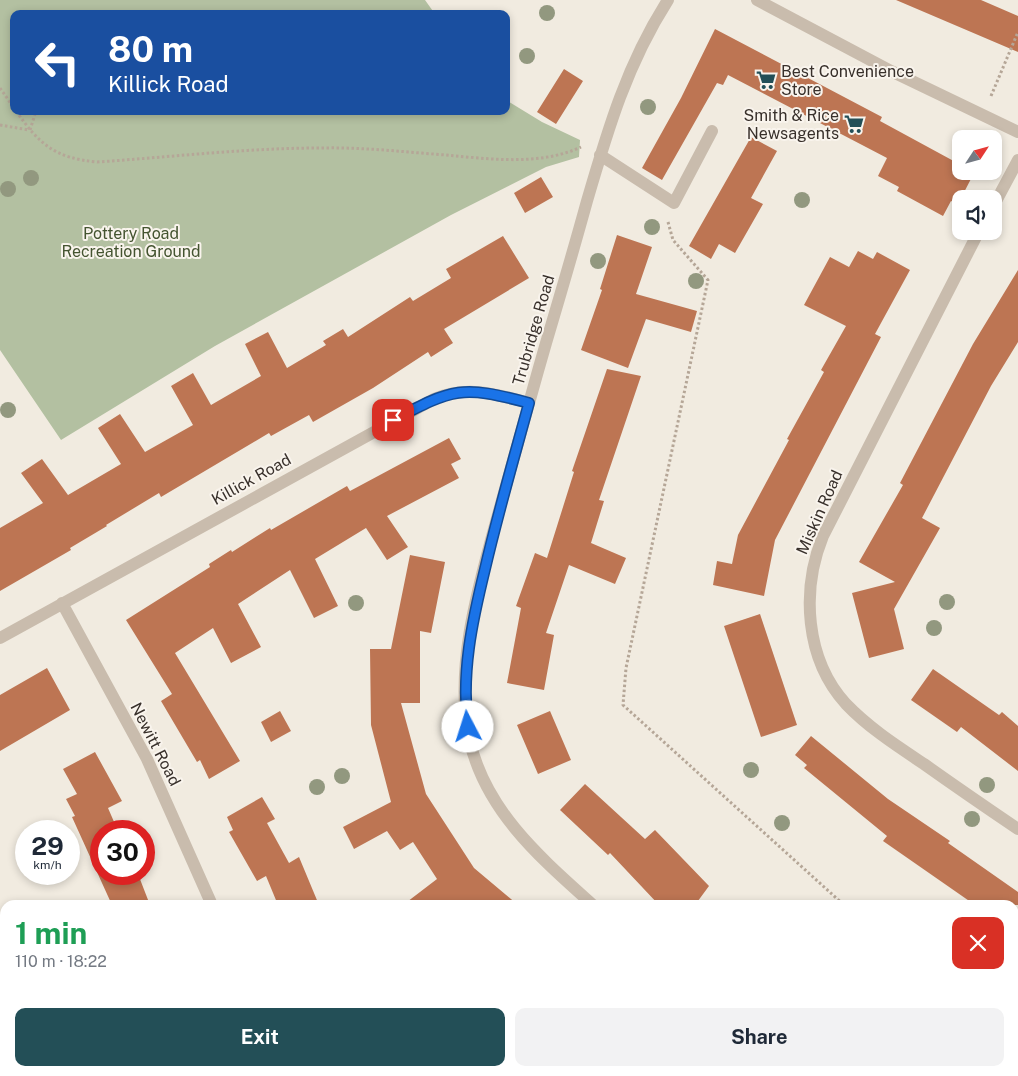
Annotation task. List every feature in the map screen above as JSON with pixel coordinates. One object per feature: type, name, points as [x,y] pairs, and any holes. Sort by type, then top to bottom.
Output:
[{"type":"street","name":"Trubridge Road","points":[[588,900],[525,842],[506,819],[480,773],[470,742],[466,712],[468,648],[477,600],[529,403],[606,135],[630,70],[650,29],[668,0]]},
{"type":"street","points":[[757,0],[891,71],[1018,132]]},
{"type":"street","points":[[600,155],[674,203],[712,131]]},
{"type":"street","points":[[1002,190],[1018,160]]},
{"type":"street","name":"Miskin Road","points":[[974,240],[823,536],[814,556],[808,603],[812,630],[820,658],[831,682],[845,703],[885,738],[1018,829]]},
{"type":"street","name":"Killick Road","points":[[0,638],[434,399],[452,392],[475,391],[529,403]]},
{"type":"street","name":"Newitt Road","points":[[62,603],[147,759],[210,900]]},
{"type":"path","points":[[983,115],[1018,32]]},
{"type":"path","points":[[0,88],[10,102]]},
{"type":"path","points":[[19,115],[30,130],[47,147],[74,160],[98,162],[275,149],[322,148],[357,148],[497,160],[567,154],[606,135]]},
{"type":"path","points":[[30,130],[35,115]]},
{"type":"path","points":[[0,125],[30,130]]},
{"type":"path","points":[[661,195],[673,240],[708,280],[626,668],[623,705],[838,900]]},
{"type":"green space","name":"Pottery Road Recreation Ground","points":[[0,0],[425,0],[432,10],[10,10],[10,115],[510,115],[510,102],[542,122],[580,140],[579,157],[546,167],[451,215],[215,346],[61,440],[0,350]]},
{"type":"building","points":[[896,0],[981,0],[1018,16],[1018,52]]},
{"type":"building","points":[[715,29],[882,117],[880,121],[952,160],[952,180],[970,180],[965,190],[952,190],[952,201],[943,216],[897,191],[899,187],[878,176],[887,158],[728,75],[723,85],[717,83],[662,180],[642,168],[681,98]]},
{"type":"building","points":[[564,69],[583,81],[556,124],[537,112]]},
{"type":"building","points":[[751,137],[777,151],[751,198],[763,204],[735,253],[719,244],[711,259],[689,246]]},
{"type":"building","points":[[541,177],[553,197],[525,213],[514,193]]},
{"type":"building","points":[[617,235],[652,247],[636,294],[697,311],[691,332],[646,319],[628,368],[581,350],[602,290],[600,289]]},
{"type":"building","points":[[503,236],[529,278],[444,329],[453,343],[431,357],[428,352],[373,388],[313,422],[309,415],[271,436],[269,433],[161,497],[159,493],[70,548],[71,550],[0,591],[0,528],[43,503],[21,473],[42,459],[68,495],[121,464],[98,428],[120,414],[145,452],[193,425],[171,386],[193,373],[211,405],[261,376],[245,344],[268,332],[287,368],[326,345],[323,341],[343,329],[348,337],[410,297],[413,301],[451,278],[446,269]]},
{"type":"building","points":[[858,251],[873,259],[877,252],[910,270],[875,334],[881,337],[775,540],[764,596],[713,585],[717,561],[732,564],[738,535],[824,372],[821,370],[846,326],[804,305],[830,257],[849,267]]},
{"type":"building","points":[[1018,270],[1018,342],[991,386],[922,518],[940,528],[894,609],[904,649],[869,658],[852,593],[895,582],[859,562],[903,485],[900,483],[973,344]]},
{"type":"building","points":[[607,369],[641,376],[599,500],[604,501],[591,543],[626,558],[615,584],[569,565],[546,633],[554,635],[544,690],[507,683],[521,608],[516,606],[535,553],[547,558],[574,472],[572,471]]},
{"type":"building","points":[[449,438],[461,459],[451,464],[459,478],[387,516],[408,547],[387,560],[366,528],[315,559],[338,606],[314,618],[290,570],[238,604],[261,647],[231,663],[213,628],[175,653],[240,761],[209,779],[200,760],[197,762],[161,701],[172,694],[126,620],[210,567],[209,564],[270,528],[271,530],[347,486],[350,491]]},
{"type":"building","points":[[410,555],[445,562],[431,633],[420,631],[420,703],[401,703],[426,794],[474,868],[512,900],[410,900],[437,879],[413,842],[400,850],[387,831],[354,849],[343,827],[391,802],[371,725],[370,649],[391,649]]},
{"type":"building","points":[[760,614],[797,725],[761,737],[724,626]]},
{"type":"building","points":[[47,668],[70,710],[0,751],[0,695]]},
{"type":"building","points":[[933,669],[999,715],[1002,712],[1018,726],[1018,771],[961,727],[957,732],[911,700]]},
{"type":"building","points":[[280,711],[291,731],[271,742],[261,722]]},
{"type":"building","points":[[550,711],[571,760],[538,774],[517,725]]},
{"type":"building","points":[[811,736],[888,799],[950,841],[948,843],[1018,892],[1018,900],[968,900],[883,841],[887,836],[804,768],[807,765],[795,755]]},
{"type":"building","points":[[95,752],[122,801],[108,808],[113,820],[90,820],[90,857],[80,835],[80,820],[73,820],[72,817],[75,816],[66,799],[77,794],[63,769]]},
{"type":"building","points":[[585,784],[645,839],[655,830],[709,886],[699,900],[654,900],[610,853],[608,855],[560,810]]},
{"type":"building","points":[[262,797],[275,819],[267,823],[289,863],[299,857],[317,900],[276,900],[266,876],[257,881],[229,832],[233,830],[227,817]]},
{"type":"building","points":[[103,885],[142,885],[148,900],[110,900]]},
{"type":"place","name":"Best Convenience Store","points":[[766,80]]},
{"type":"place","name":"Smith & Rice Newsagents","points":[[854,124]]},
{"type":"route","points":[[393,420],[445,394],[467,390],[486,392],[529,403],[477,600],[468,648],[465,682],[468,727]]}]
